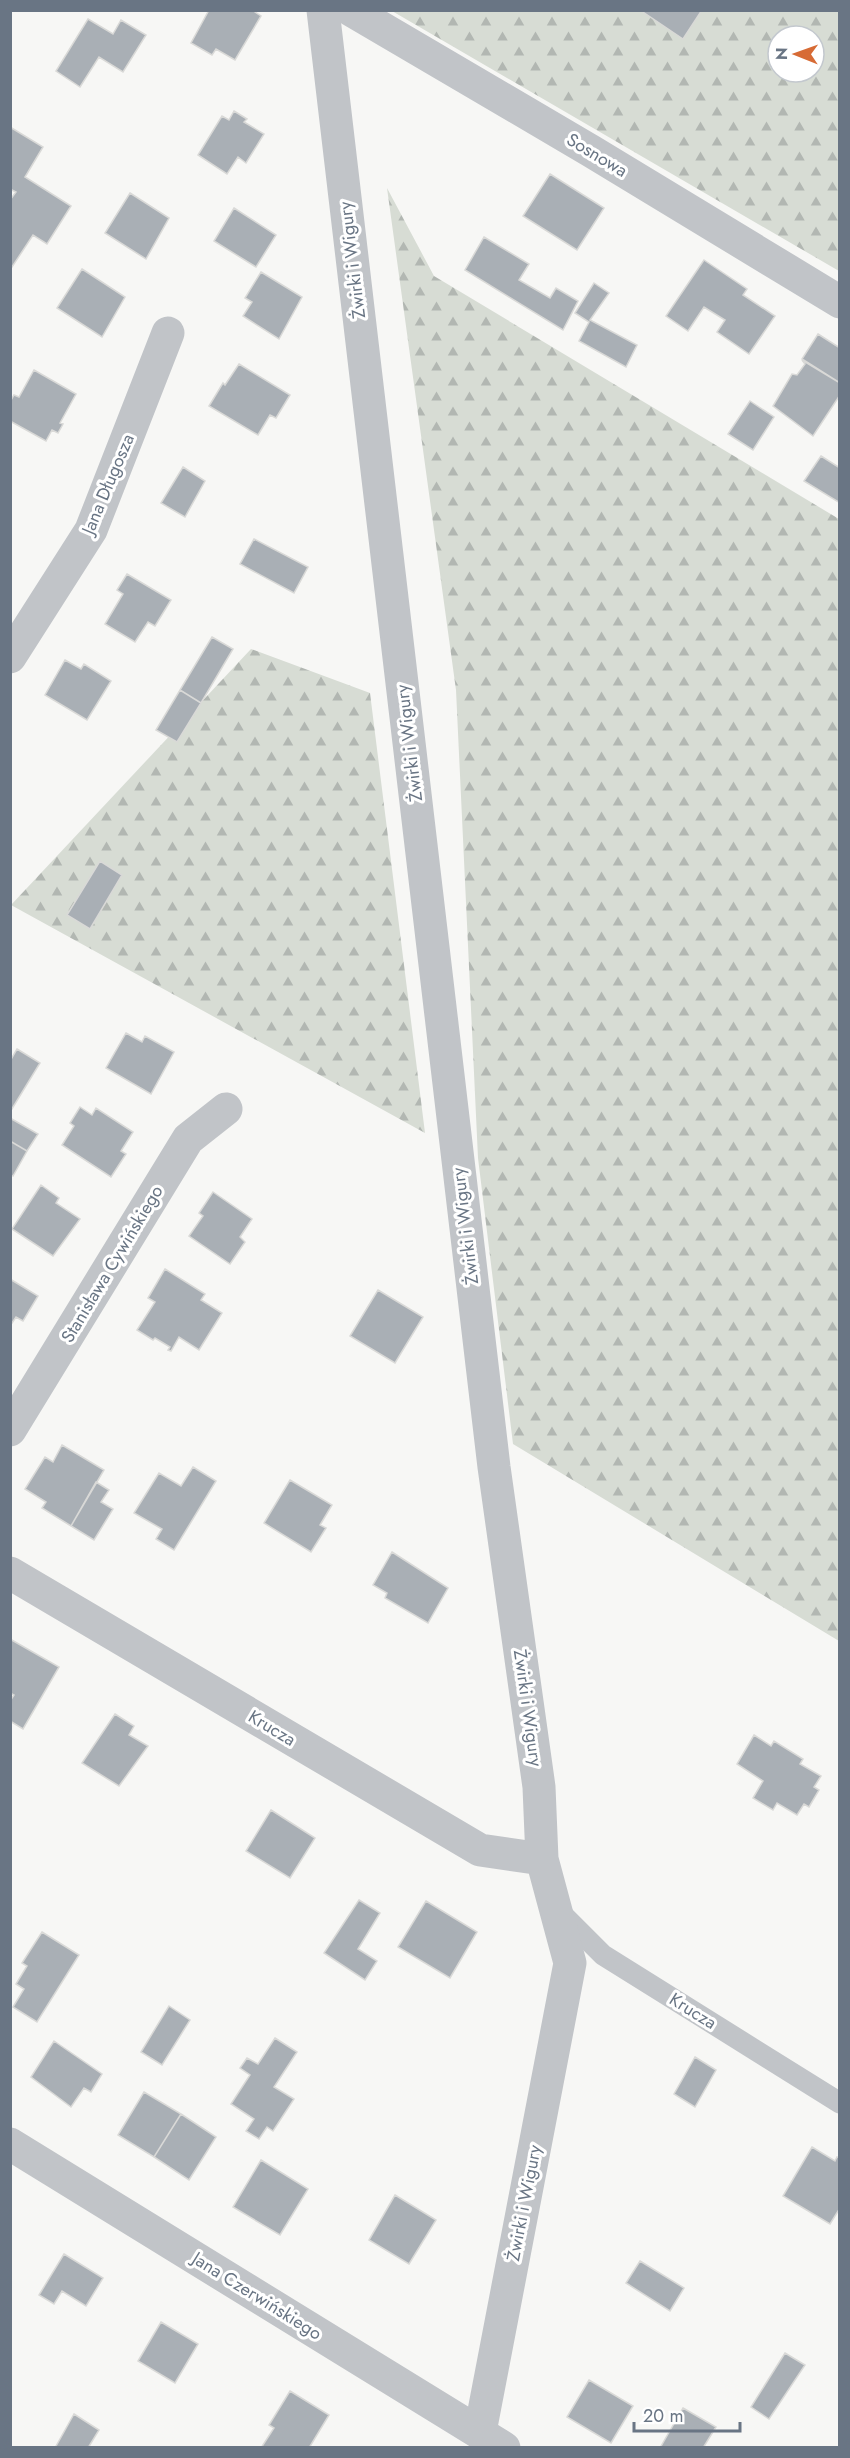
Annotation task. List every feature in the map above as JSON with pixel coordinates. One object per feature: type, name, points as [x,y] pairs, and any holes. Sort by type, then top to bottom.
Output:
[{"type":"street","name":"Żwirki i Wigury","points":[[323,10],[494,1467],[539,1787],[542,1859],[570,1964],[495,2443]]},
{"type":"street","name":"Sosnowa","points":[[351,10],[591,151],[840,302]]},
{"type":"street","name":"Jana Długosza","points":[[10,657],[91,530],[168,333]]},
{"type":"street","name":"Stanisława Cywińskiego","points":[[10,1430],[188,1139],[226,1108]]},
{"type":"street","name":"Krucza","points":[[10,1573],[480,1850],[542,1859]]},
{"type":"street","name":"Jana Czerwińskiego","points":[[10,2144],[495,2443]]},
{"type":"lane","name":"Krucza","points":[[556,1908],[603,1955],[840,2103]]},
{"type":"green space","points":[[392,11],[839,11],[839,271]]},
{"type":"green space","points":[[387,188],[434,276],[839,519],[839,1641],[513,1444],[478,1158],[456,690]]},
{"type":"green space","points":[[251,649],[370,693],[425,1133],[11,905]]},
{"type":"building","points":[[209,10],[252,10],[261,16],[235,60],[216,49],[212,55],[191,43]]},
{"type":"building","points":[[640,10],[702,10],[683,39]]},
{"type":"building","points":[[88,19],[113,34],[121,20],[146,35],[123,72],[99,57],[80,87],[56,71]]},
{"type":"building","points":[[234,111],[247,119],[244,122],[264,134],[246,163],[238,157],[227,174],[198,155],[222,116],[229,120]]},
{"type":"building","points":[[10,127],[43,147],[25,177],[71,206],[47,244],[33,235],[10,270],[10,200],[16,192],[10,189]]},
{"type":"building","points":[[550,174],[604,208],[577,250],[523,216]]},
{"type":"building","points":[[130,193],[169,218],[146,259],[105,233]]},
{"type":"building","points":[[234,208],[276,235],[256,267],[214,241]]},
{"type":"building","points":[[484,237],[529,264],[519,280],[550,298],[556,288],[578,301],[563,330],[465,270]]},
{"type":"building","points":[[704,260],[747,289],[743,295],[775,316],[749,354],[717,332],[725,320],[704,307],[688,331],[666,316]]},
{"type":"building","points":[[82,269],[125,297],[102,337],[57,308]]},
{"type":"building","points":[[261,272],[302,297],[279,339],[243,316],[252,302],[245,298]]},
{"type":"building","points":[[594,283],[609,293],[590,320],[637,345],[626,367],[579,341],[589,322],[575,313]]},
{"type":"building","points":[[818,334],[840,348],[840,383],[802,359]]},
{"type":"building","points":[[802,360],[840,383],[840,395],[813,436],[773,406],[792,374],[797,375],[805,364]]},
{"type":"building","points":[[239,364],[290,395],[276,418],[270,415],[258,435],[209,406],[223,383],[225,385]]},
{"type":"building","points":[[34,370],[76,394],[60,423],[63,424],[58,433],[52,430],[46,441],[10,421],[10,402],[14,395],[19,397]]},
{"type":"building","points":[[750,401],[774,417],[753,450],[728,434]]},
{"type":"building","points":[[821,456],[840,468],[840,503],[804,481]]},
{"type":"building","points":[[183,467],[205,481],[185,517],[161,503]]},
{"type":"building","points":[[254,539],[308,567],[294,593],[240,564]]},
{"type":"building","points":[[127,574],[171,600],[155,626],[148,622],[135,642],[105,624],[123,594],[117,590]]},
{"type":"building","points":[[212,637],[233,649],[201,703],[180,690]]},
{"type":"building","points":[[65,660],[81,669],[84,664],[111,681],[87,720],[45,695]]},
{"type":"building","points":[[180,690],[201,703],[177,742],[156,730]]},
{"type":"building","points":[[100,861],[122,875],[90,929],[67,915]]},
{"type":"building","points":[[126,1033],[142,1042],[145,1036],[174,1052],[151,1094],[106,1068]]},
{"type":"building","points":[[17,1049],[40,1063],[10,1112],[10,1061]]},
{"type":"building","points":[[80,1107],[92,1115],[96,1108],[133,1132],[121,1151],[126,1154],[111,1177],[62,1145],[74,1126],[70,1123]]},
{"type":"building","points":[[10,1118],[38,1134],[27,1151],[10,1141]]},
{"type":"building","points":[[10,1141],[27,1151],[13,1176],[10,1174]]},
{"type":"building","points":[[41,1185],[59,1198],[56,1203],[80,1219],[53,1256],[12,1229]]},
{"type":"building","points":[[213,1192],[252,1219],[240,1237],[245,1242],[230,1264],[189,1236],[203,1216],[199,1213]]},
{"type":"building","points":[[165,1269],[205,1294],[201,1300],[222,1313],[199,1350],[179,1337],[171,1351],[168,1350],[170,1347],[137,1330],[155,1302],[148,1298]]},
{"type":"building","points":[[10,1279],[38,1296],[23,1321],[16,1317],[10,1326]]},
{"type":"building","points":[[378,1290],[423,1317],[395,1363],[350,1336]]},
{"type":"building","points":[[62,1445],[104,1470],[71,1526],[42,1508],[46,1502],[25,1489],[45,1457],[53,1462]]},
{"type":"building","points":[[193,1467],[216,1481],[174,1550],[156,1539],[162,1529],[134,1513],[159,1473],[181,1486]]},
{"type":"building","points":[[290,1480],[332,1505],[320,1525],[326,1528],[311,1552],[264,1523]]},
{"type":"building","points":[[96,1482],[109,1490],[101,1502],[113,1509],[94,1540],[71,1526]]},
{"type":"building","points":[[392,1552],[448,1588],[428,1623],[385,1598],[387,1593],[373,1585]]},
{"type":"building","points":[[10,1639],[59,1667],[23,1729],[10,1721],[10,1701],[14,1695],[10,1693]]},
{"type":"building","points":[[115,1714],[134,1726],[129,1735],[148,1746],[119,1786],[82,1763]]},
{"type":"building","points":[[754,1735],[771,1746],[774,1741],[803,1759],[800,1764],[821,1776],[814,1787],[819,1790],[809,1807],[804,1804],[797,1815],[777,1803],[773,1810],[753,1798],[763,1781],[737,1764]]},
{"type":"building","points":[[271,1810],[315,1838],[290,1878],[246,1851]]},
{"type":"building","points":[[359,1900],[380,1913],[358,1949],[377,1961],[365,1980],[324,1953]]},
{"type":"building","points":[[426,1901],[477,1932],[450,1978],[398,1947]]},
{"type":"building","points":[[42,1932],[79,1955],[37,2022],[13,2007],[24,1989],[16,1984],[27,1966],[22,1963]]},
{"type":"building","points":[[169,2006],[190,2020],[162,2065],[141,2052]]},
{"type":"building","points":[[275,2038],[297,2052],[274,2087],[294,2099],[273,2131],[267,2127],[259,2139],[246,2131],[254,2119],[231,2104],[250,2075],[240,2068],[247,2058],[258,2064]]},
{"type":"building","points":[[54,2041],[102,2074],[91,2092],[84,2088],[71,2107],[31,2077]]},
{"type":"building","points":[[695,2057],[716,2070],[695,2107],[674,2094]]},
{"type":"building","points":[[144,2092],[181,2114],[154,2157],[118,2135]]},
{"type":"building","points":[[181,2114],[216,2137],[189,2180],[154,2157]]},
{"type":"building","points":[[812,2147],[835,2161],[837,2157],[840,2158],[840,2208],[830,2224],[783,2196]]},
{"type":"building","points":[[261,2160],[308,2189],[280,2235],[233,2207]]},
{"type":"building","points":[[395,2195],[436,2220],[409,2264],[369,2240]]},
{"type":"building","points":[[64,2254],[103,2278],[86,2306],[62,2291],[54,2304],[39,2295]]},
{"type":"building","points":[[640,2261],[684,2288],[670,2311],[626,2283]]},
{"type":"building","points":[[161,2322],[198,2344],[175,2383],[138,2361]]},
{"type":"building","points":[[785,2353],[805,2365],[769,2419],[751,2407]]},
{"type":"building","points":[[589,2380],[633,2406],[611,2443],[567,2417]]},
{"type":"building","points":[[290,2391],[329,2415],[309,2448],[261,2448],[274,2428],[269,2425]]},
{"type":"building","points":[[683,2408],[716,2427],[703,2448],[660,2448]]},
{"type":"building","points":[[74,2414],[99,2430],[88,2448],[55,2448]]}]
